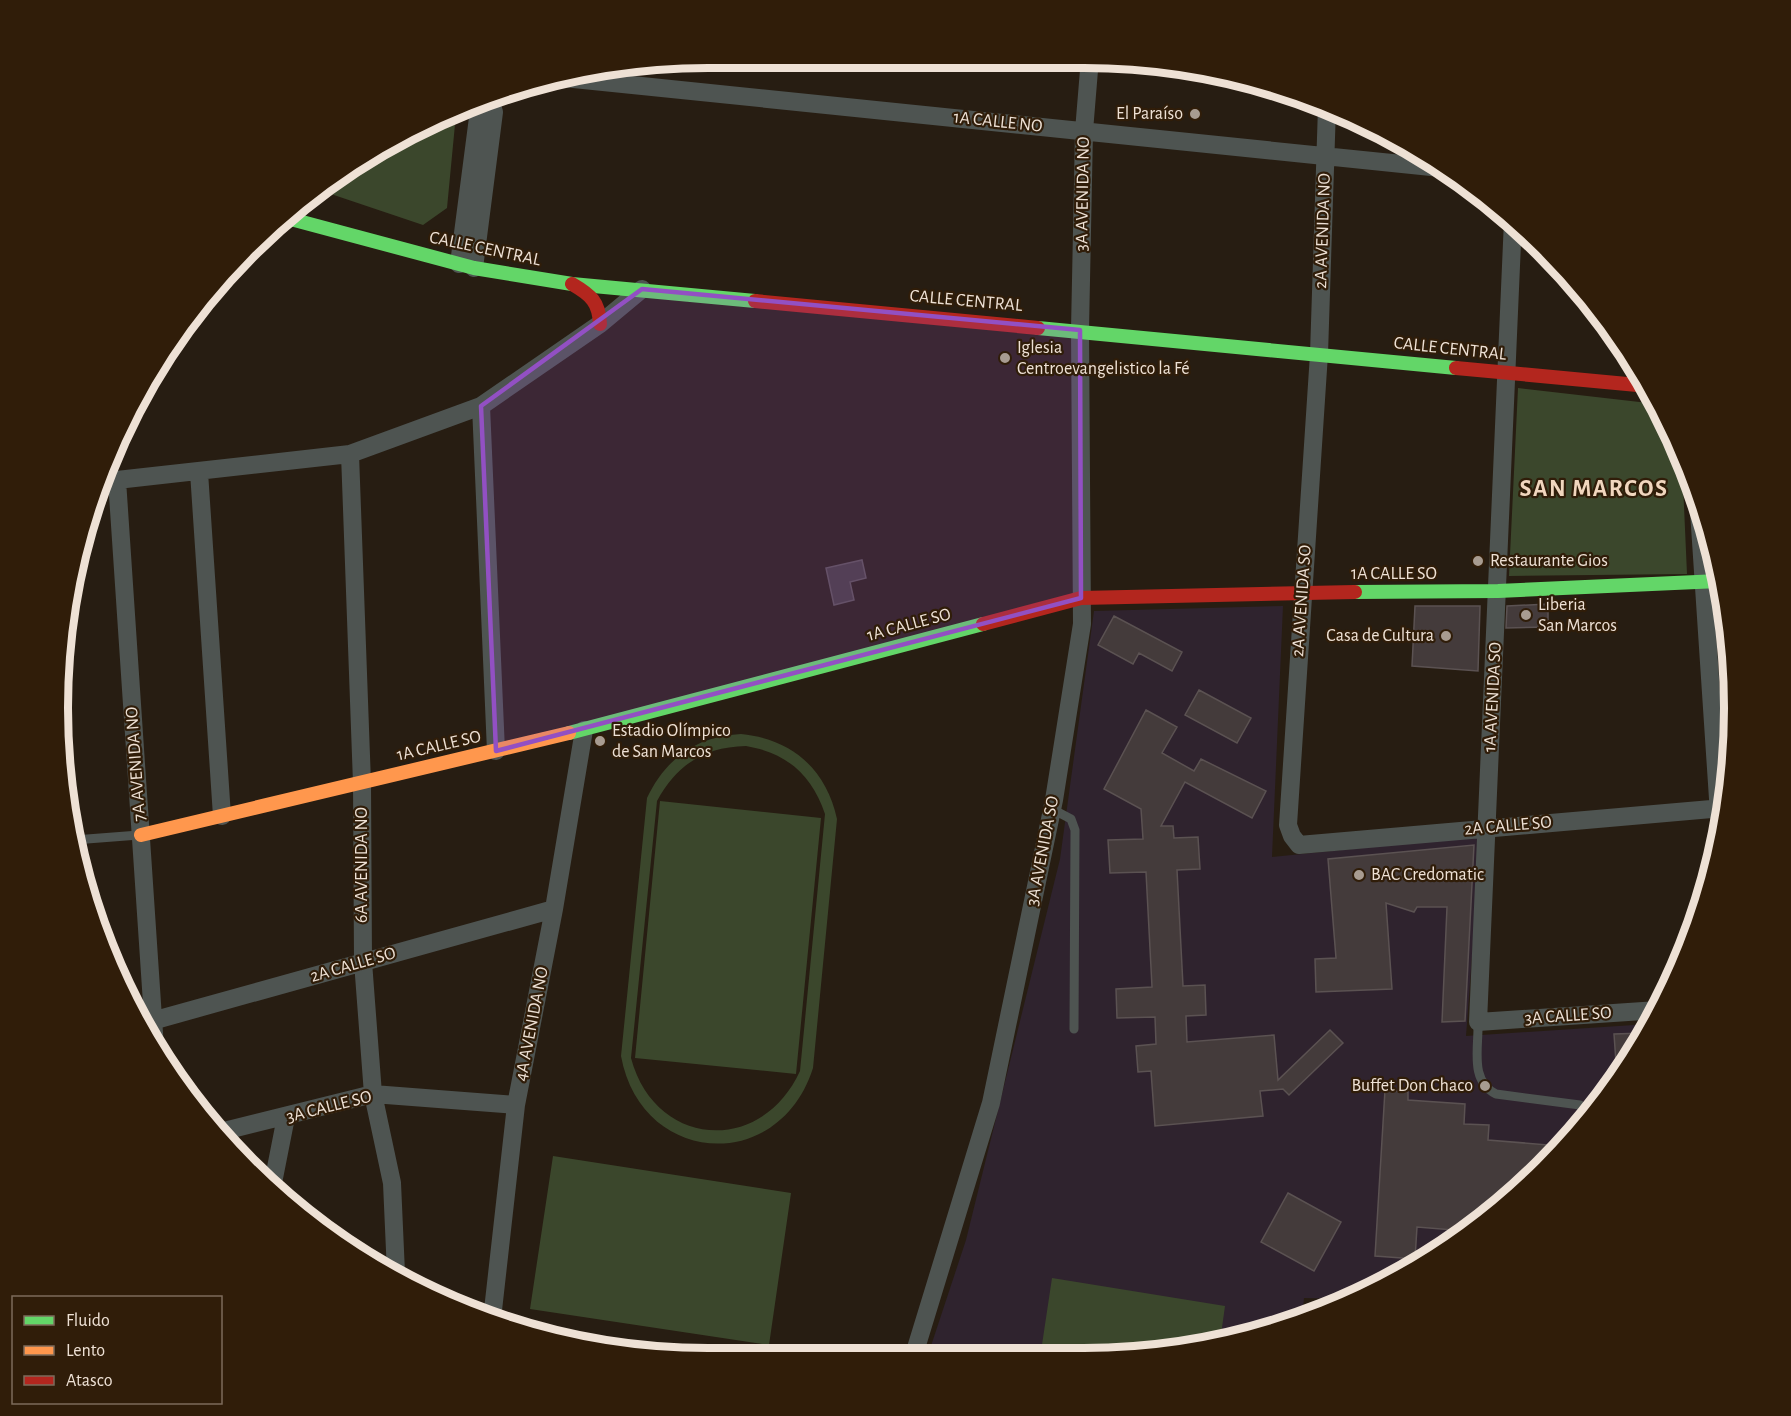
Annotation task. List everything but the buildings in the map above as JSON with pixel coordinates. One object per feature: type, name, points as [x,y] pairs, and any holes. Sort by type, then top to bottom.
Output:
[{"type":"street","name":"3A AVENIDA NO","points":[[1080,330],[1084,131],[1089,68]]},
{"type":"street","name":"1A CALLE NO","points":[[583,80],[1425,166]]},
{"type":"street","points":[[467,266],[494,112],[492,105]]},
{"type":"street","points":[[467,266],[479,110]]},
{"type":"street","name":"2A AVENIDA NO","points":[[1319,354],[1327,115]]},
{"type":"street","name":"CALLE CENTRAL","points":[[294,220],[467,266],[572,284],[1080,330],[1636,385]]},
{"type":"street","name":"1A AVENIDA SO","points":[[1478,1022],[1513,233]]},
{"type":"street","points":[[572,284],[591,295],[600,306],[600,324]]},
{"type":"street","points":[[222,816],[199,472],[350,454],[481,406],[600,324],[642,289]]},
{"type":"street","name":"3A AVENIDA SO","points":[[916,1348],[991,1103],[1052,809],[1082,624],[1080,598],[1080,330]]},
{"type":"street","name":"2A AVENIDA SO","points":[[1299,845],[1288,825],[1319,354]]},
{"type":"street","points":[[481,406],[496,751]]},
{"type":"street","name":"6A AVENIDA NO","points":[[350,454],[362,783],[363,962],[373,1094],[392,1183],[396,1267]]},
{"type":"street","name":"7A AVENIDA NO","points":[[153,1027],[117,480],[199,472]]},
{"type":"street","name":"1A CALLE SO","points":[[141,835],[584,730],[1080,598],[1302,592],[1497,591],[1711,581]]},
{"type":"street","points":[[1711,584],[1720,776]]},
{"type":"street","name":"4A AVENIDA NO","points":[[493,1311],[516,1104],[554,909],[584,730]]},
{"type":"street","name":"2A CALLE SO","points":[[1299,845],[1715,808]]},
{"type":"street","name":"2A CALLE SO","points":[[152,1021],[554,909]]},
{"type":"street","name":"3A CALLE SO","points":[[1478,1022],[1647,1011]]},
{"type":"street","name":"3A CALLE SO","points":[[227,1131],[373,1094],[516,1104]]},
{"type":"street","points":[[274,1179],[286,1117]]},
{"type":"lane","points":[[1052,809],[1071,819],[1074,830],[1074,1029]]},
{"type":"lane","points":[[81,839],[141,835]]},
{"type":"lane","points":[[1478,1022],[1478,1076],[1487,1089],[1496,1094],[1580,1105]]},
{"type":"highlighted area","points":[[642,289],[1080,330],[1081,598],[496,751],[481,406]]},
{"type":"shaded area","points":[[1283,606],[1272,857],[1481,836],[1466,1036],[1640,1025],[1616,1064],[1565,1130],[1505,1190],[1439,1241],[1403,1263],[1331,1299],[1304,1298],[1303,1310],[1289,1315],[1249,1327],[1167,1343],[1083,1348],[930,1348],[966,1240],[1060,859],[1094,611]]},
{"type":"green space","points":[[455,120],[447,208],[423,225],[328,193],[388,153]]},
{"type":"green space","points":[[1518,388],[1646,403],[1683,484],[1687,574],[1509,576]]},
{"type":"green space","points":[[741,734],[759,737],[791,750],[815,771],[825,785],[837,819],[813,1068],[796,1103],[771,1127],[743,1140],[712,1143],[682,1136],[655,1119],[634,1092],[621,1056],[647,798],[673,761],[697,745],[725,736]],"holes":[[[746,746],[761,749],[786,760],[805,777],[820,800],[825,814],[800,1071],[783,1099],[761,1117],[736,1128],[710,1130],[685,1124],[662,1110],[644,1088],[631,1058],[657,801],[683,768],[705,754],[731,747]]]},
{"type":"green space","points":[[660,801],[821,818],[796,1074],[635,1058]]},
{"type":"green space","points":[[553,1156],[791,1193],[769,1345],[530,1309]]},
{"type":"green space","points":[[1052,1278],[1225,1306],[1221,1333],[1167,1343],[1125,1347],[1042,1348]]},
{"type":"traffic: fast","points":[[294,220],[474,268],[572,284],[755,301]]},
{"type":"traffic: fast","points":[[1038,328],[1456,368]]},
{"type":"traffic: fast","points":[[1355,592],[1498,591],[1711,581]]},
{"type":"traffic: fast","points":[[569,733],[983,624]]},
{"type":"traffic: slow","points":[[141,835],[569,733]]},
{"type":"traffic: jam","points":[[572,284],[593,300],[598,310],[600,324]]},
{"type":"traffic: jam","points":[[755,301],[1038,328]]},
{"type":"traffic: jam","points":[[1456,368],[1636,385]]},
{"type":"traffic: jam","points":[[983,624],[1081,598],[1355,592]]},
{"type":"place","name":"El Paraíso","points":[[1195,114]]},
{"type":"place","name":"Iglesia Centroevangelistico la Fé","points":[[1005,358]]},
{"type":"place","name":"Restaurante Gios","points":[[1478,561]]},
{"type":"place","name":"Liberia San Marcos","points":[[1526,615]]},
{"type":"place","name":"Casa de Cultura","points":[[1446,636]]},
{"type":"place","name":"Estadio Olímpico de San Marcos","points":[[600,741]]},
{"type":"place","name":"BAC Credomatic","points":[[1359,875]]},
{"type":"place","name":"Buffet Don Chaco","points":[[1485,1086]]},
{"type":"district","name":"SAN MARCOS","points":[[1594,489]]}]
